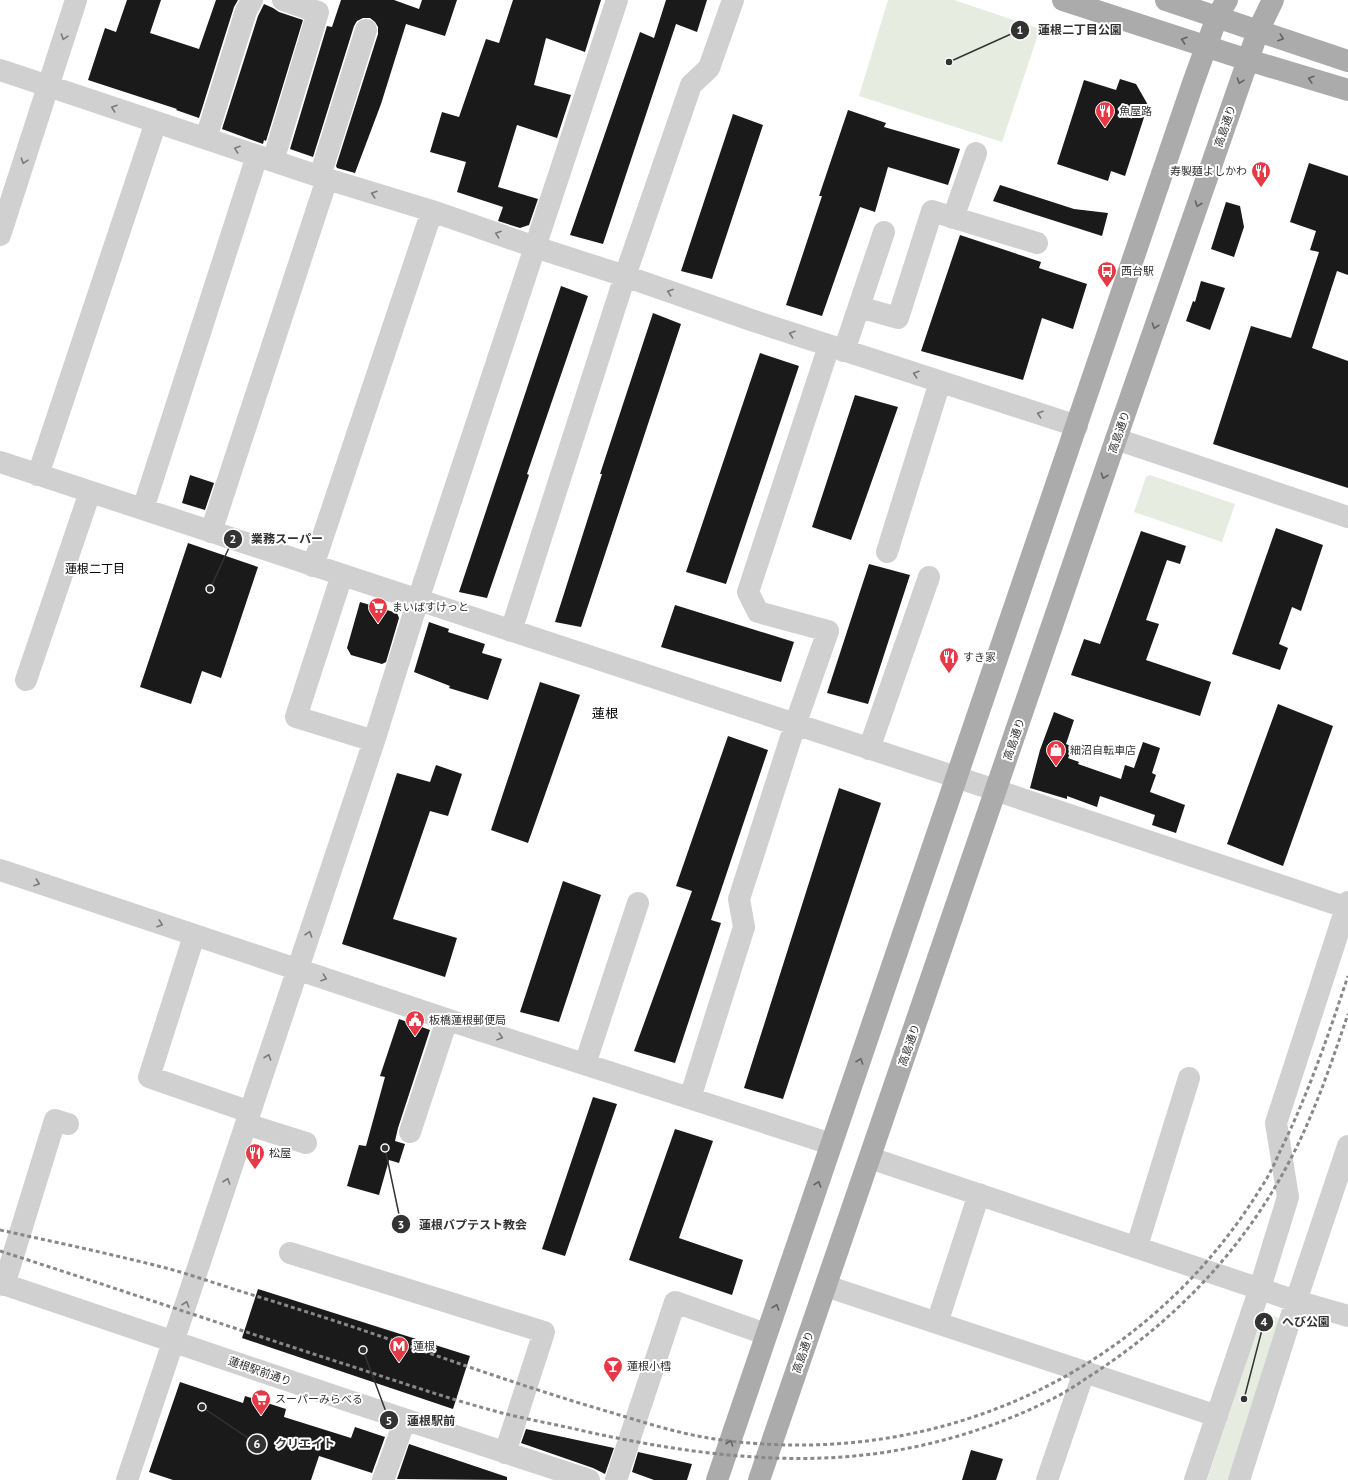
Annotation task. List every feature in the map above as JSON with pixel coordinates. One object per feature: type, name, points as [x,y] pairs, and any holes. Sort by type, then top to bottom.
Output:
[{"type":"main road","points":[[1063,0],[1206,47],[1348,90]]},
{"type":"main road","points":[[1166,0],[1222,8],[1258,31],[1348,61]]},
{"type":"main road","name":"高島通り","points":[[759,1480],[1116,439],[1258,31],[1274,0]]},
{"type":"main road","points":[[717,1480],[1206,47],[1222,8]]},
{"type":"street","points":[[0,235],[76,0]]},
{"type":"street","points":[[206,138],[246,11],[252,0]]},
{"type":"street","points":[[143,509],[265,158],[318,12],[282,0]]},
{"type":"street","points":[[127,1480],[374,741],[418,600],[617,0]]},
{"type":"street","points":[[511,631],[625,276],[691,85],[709,68],[733,0]]},
{"type":"street","points":[[211,532],[324,177],[366,30]]},
{"type":"street","points":[[0,70],[265,158],[432,211],[754,321],[1077,426]]},
{"type":"street","points":[[38,475],[156,122]]},
{"type":"street","points":[[953,218],[976,153]]},
{"type":"street","points":[[313,566],[432,211]]},
{"type":"street","points":[[859,308],[898,318],[932,211],[1037,243]]},
{"type":"street","points":[[690,1098],[744,927],[738,899],[795,725],[828,631],[758,612],[748,592],[836,348],[859,308],[884,232]]},
{"type":"street","points":[[887,552],[940,382]]},
{"type":"street","points":[[1116,439],[1348,517]]},
{"type":"street","points":[[0,462],[1347,906],[1276,1123],[1288,1197],[1260,1288],[1195,1480]]},
{"type":"street","points":[[26,680],[90,492]]},
{"type":"street","points":[[342,575],[296,716],[374,741]]},
{"type":"street","points":[[869,749],[929,577]]},
{"type":"street","points":[[0,870],[447,1020],[832,1144]]},
{"type":"street","points":[[584,1064],[638,903]]},
{"type":"street","points":[[194,936],[148,1077],[248,1118],[306,1144]]},
{"type":"street","points":[[410,1132],[447,1020]]},
{"type":"street","points":[[1137,1246],[1189,1078]]},
{"type":"street","points":[[2,1284],[55,1120],[68,1124]]},
{"type":"street","points":[[1239,1480],[1296,1301],[1348,1146]]},
{"type":"street","points":[[870,1158],[1137,1246],[1296,1301],[1348,1316]]},
{"type":"street","points":[[936,1323],[979,1194]]},
{"type":"street","points":[[290,1253],[544,1332],[505,1452]]},
{"type":"street","name":"蓮根駅前通り","points":[[2,1284],[405,1420],[589,1480]]},
{"type":"street","points":[[826,1286],[1216,1416]]},
{"type":"street","points":[[616,1480],[675,1302],[766,1334]]},
{"type":"street","points":[[1047,1480],[1084,1372]]},
{"type":"street","points":[[383,1480],[405,1420]]},
{"type":"shaded area","points":[[888,0],[954,0],[1040,29],[1002,142],[859,96]]},
{"type":"shaded area","points":[[1150,475],[1235,504],[1222,542],[1134,512],[1146,477]]},
{"type":"shaded area","points":[[1263,1312],[1281,1319],[1228,1480],[1207,1480]]},
{"type":"building","points":[[127,0],[161,0],[150,33],[199,49],[216,0],[238,0],[234,7],[199,118],[176,110],[177,109],[88,80],[105,28],[116,32]]},
{"type":"building","points":[[341,0],[394,0],[419,9],[422,0],[457,0],[445,36],[406,24],[381,104],[355,173],[337,168],[336,166],[378,34],[378,27],[370,18],[363,18],[357,21],[354,26],[313,157],[290,149],[327,26],[332,27]]},
{"type":"building","points":[[513,0],[601,0],[585,52],[546,38],[534,85],[571,95],[557,138],[517,125],[498,187],[538,199],[529,225],[520,228],[498,221],[503,207],[457,192],[466,162],[430,152],[442,112],[459,117],[486,39],[499,43]]},
{"type":"building","points":[[666,0],[707,0],[697,32],[676,24],[603,244],[570,235],[640,32],[654,38]]},
{"type":"building","points":[[264,4],[279,12],[303,20],[266,141],[264,140],[263,144],[222,129],[258,16]]},
{"type":"building","points":[[1120,79],[1136,84],[1148,105],[1125,176],[1111,171],[1108,181],[1057,164],[1084,80],[1116,90]]},
{"type":"building","points":[[848,110],[886,123],[884,127],[960,149],[948,185],[888,167],[875,212],[860,207],[822,316],[786,305],[822,196],[819,196]]},
{"type":"building","points":[[733,114],[763,125],[712,279],[681,271]]},
{"type":"building","points":[[1309,163],[1348,176],[1348,275],[1337,271],[1312,348],[1348,361],[1348,488],[1213,444],[1251,326],[1291,338],[1319,252],[1310,250],[1316,231],[1290,222]]},
{"type":"building","points":[[1000,185],[1074,209],[1108,213],[1102,236],[993,201]]},
{"type":"building","points":[[1226,202],[1240,206],[1244,227],[1234,257],[1211,249]]},
{"type":"building","points":[[960,235],[1041,262],[1039,268],[1087,284],[1073,329],[1042,318],[1023,380],[921,351]]},
{"type":"building","points":[[1201,281],[1225,288],[1210,330],[1186,321],[1193,301],[1195,302]]},
{"type":"building","points":[[561,286],[588,296],[527,474],[529,475],[487,598],[459,592]]},
{"type":"building","points":[[653,313],[681,324],[581,627],[555,622],[602,474],[600,474]]},
{"type":"building","points":[[760,353],[799,366],[726,584],[686,572]]},
{"type":"building","points":[[855,395],[898,407],[851,540],[812,527]]},
{"type":"building","points":[[190,475],[214,483],[205,510],[182,503]]},
{"type":"building","points":[[1276,528],[1323,545],[1301,611],[1292,607],[1279,644],[1288,648],[1280,670],[1232,654]]},
{"type":"building","points":[[1141,531],[1186,546],[1180,564],[1167,560],[1146,620],[1159,624],[1146,660],[1211,682],[1200,716],[1071,675],[1084,639],[1100,644]]},
{"type":"building","points":[[188,543],[258,567],[221,678],[202,671],[191,704],[140,687]]},
{"type":"building","points":[[869,564],[910,575],[868,704],[827,693]]},
{"type":"building","points":[[360,602],[397,613],[399,618],[386,662],[382,664],[351,655],[347,648]]},
{"type":"building","points":[[675,605],[794,642],[781,682],[661,647]]},
{"type":"building","points":[[429,622],[449,629],[448,632],[485,644],[482,653],[502,659],[488,700],[449,688],[450,686],[414,672]]},
{"type":"building","points":[[540,682],[580,695],[528,843],[491,830]]},
{"type":"building","points":[[1278,704],[1333,726],[1283,866],[1227,844]]},
{"type":"building","points":[[1054,712],[1074,720],[1066,744],[1073,747],[1068,758],[1079,762],[1078,764],[1121,779],[1125,765],[1134,768],[1143,742],[1160,748],[1152,773],[1156,775],[1150,792],[1185,805],[1176,833],[1152,825],[1155,815],[1100,796],[1097,807],[1067,796],[1067,799],[1030,788],[1040,750]]},
{"type":"building","points":[[728,736],[768,750],[711,920],[721,923],[675,1063],[634,1051],[692,891],[676,886]]},
{"type":"building","points":[[436,765],[462,774],[448,816],[430,811],[393,919],[457,938],[445,977],[342,944],[397,773],[430,782]]},
{"type":"building","points":[[839,788],[881,803],[783,1099],[744,1088]]},
{"type":"building","points":[[563,881],[601,895],[559,1022],[520,1012]]},
{"type":"building","points":[[399,1019],[430,1030],[395,1141],[405,1144],[399,1163],[389,1160],[379,1195],[347,1186],[359,1145],[366,1146],[385,1077],[380,1076]]},
{"type":"building","points":[[593,1097],[617,1104],[565,1256],[542,1249]]},
{"type":"building","points":[[675,1129],[713,1141],[679,1238],[743,1260],[732,1295],[629,1260]]},
{"type":"building","points":[[258,1289],[470,1356],[453,1409],[242,1338]]},
{"type":"building","points":[[180,1382],[243,1403],[245,1396],[286,1409],[284,1417],[351,1438],[355,1427],[385,1437],[372,1473],[319,1456],[311,1480],[173,1480],[149,1472]]},
{"type":"building","points":[[526,1429],[614,1448],[605,1474],[593,1468],[521,1443]]},
{"type":"building","points":[[409,1444],[507,1477],[507,1480],[397,1479]]},
{"type":"building","points":[[971,1450],[1003,1459],[996,1480],[962,1480]]},
{"type":"building","points":[[638,1452],[692,1464],[687,1480],[654,1480],[632,1472]]},
{"type":"railway","points":[[0,1230],[166,1268],[340,1322],[532,1388],[676,1431],[715,1439],[797,1445],[877,1440],[954,1423],[1027,1396],[1096,1358],[1158,1310],[1214,1253],[1268,1176],[1311,1081],[1348,976]]},
{"type":"railway","points":[[0,1251],[429,1392],[523,1418],[619,1438],[714,1454],[778,1458],[810,1458],[842,1457],[897,1450],[924,1445],[979,1430],[1056,1397],[1121,1355],[1178,1308],[1204,1282],[1228,1254],[1271,1194],[1289,1162],[1314,1108],[1348,1014]]},
{"type":"place","name":"蓮根二丁目公園","points":[[949,62]]},
{"type":"place","name":"魚屋路","points":[[1105,128]]},
{"type":"place","name":"寿製麺よしかわ","points":[[1261,188]]},
{"type":"place","name":"西台駅","points":[[1107,288]]},
{"type":"place","name":"業務スーパー","points":[[210,589]]},
{"type":"place","name":"まいばすけっと","points":[[378,624]]},
{"type":"place","name":"すき家","points":[[949,674]]},
{"type":"place","name":"細沼自転車店","points":[[1056,767]]},
{"type":"place","name":"板橋蓮根郵便局","points":[[415,1037]]},
{"type":"place","name":"蓮根バプテスト教会","points":[[385,1148]]},
{"type":"place","name":"松屋","points":[[255,1170]]},
{"type":"place","name":"蓮根駅前","points":[[363,1350]]},
{"type":"place","name":"蓮根","points":[[399,1363]]},
{"type":"place","name":"蓮根小樰","points":[[613,1383]]},
{"type":"place","name":"へび公園","points":[[1244,1399]]},
{"type":"place","name":"クリエイト","points":[[202,1407]]},
{"type":"place","name":"スーパーみらべる","points":[[261,1416]]},
{"type":"district","name":"蓮根二丁目","points":[[95,568]]},
{"type":"district","name":"蓮根","points":[[605,713]]}]
